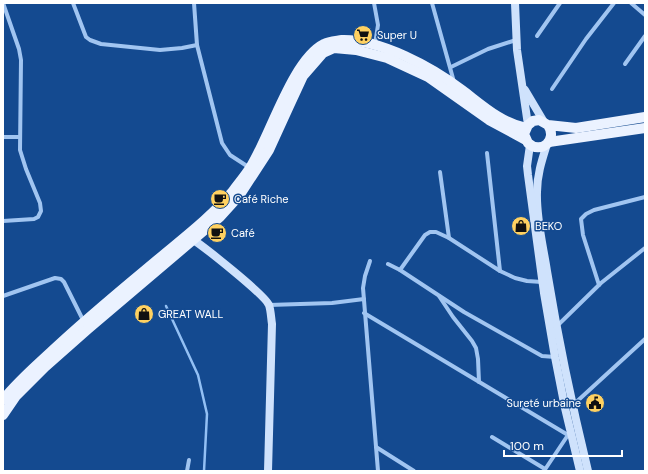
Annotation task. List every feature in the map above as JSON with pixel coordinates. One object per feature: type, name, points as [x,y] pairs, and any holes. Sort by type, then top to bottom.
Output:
[{"type":"main road","points":[[515,3],[517,39],[527,126],[524,134],[528,143],[527,166],[542,282],[555,357],[568,407],[588,471]]},
{"type":"main road","points":[[190,238],[227,197],[250,168],[295,76],[311,55],[323,44],[329,42],[343,40],[375,44],[416,60],[455,84],[508,123],[527,126],[533,121],[538,120],[546,123],[576,128],[645,117]]},
{"type":"main road","points":[[3,400],[16,384],[84,322],[190,238],[220,217],[239,196],[269,150],[304,76],[323,54],[334,48],[356,50],[387,58],[428,77],[489,120],[536,147],[542,147],[548,143],[645,128]]},
{"type":"main road","points":[[523,88],[552,133],[539,171],[537,193],[540,226],[568,407],[569,434],[580,471]]},
{"type":"main road","points":[[190,238],[264,297],[269,305],[272,324],[268,471]]},
{"type":"main road","points":[[3,414],[16,396],[45,367],[175,250]]},
{"type":"street","points":[[3,3],[19,49],[21,60],[20,150],[40,203],[41,211],[38,217],[34,219],[3,221]]},
{"type":"street","points":[[73,3],[86,37],[101,44],[160,50],[197,45]]},
{"type":"street","points":[[194,3],[197,45],[222,144],[230,155],[250,168]]},
{"type":"street","points":[[374,3],[378,25],[375,44]]},
{"type":"street","points":[[432,3],[455,84]]},
{"type":"street","points":[[537,36],[560,3]]},
{"type":"street","points":[[552,89],[586,39],[614,3]]},
{"type":"street","points":[[631,3],[645,15]]},
{"type":"street","points":[[625,64],[645,36]]},
{"type":"street","points":[[451,67],[488,49],[517,39]]},
{"type":"street","points":[[3,137],[20,137]]},
{"type":"street","points":[[487,153],[500,271]]},
{"type":"street","points":[[440,172],[449,238]]},
{"type":"street","points":[[599,285],[583,235],[581,219],[586,214],[594,210],[645,197]]},
{"type":"street","points":[[400,270],[426,235],[430,232],[436,232],[449,238],[500,271],[527,282],[542,282]]},
{"type":"street","points":[[556,326],[599,285],[645,248]]},
{"type":"street","points":[[370,261],[363,288],[378,471]]},
{"type":"street","points":[[388,264],[400,270],[464,312],[542,356],[555,357]]},
{"type":"street","points":[[3,296],[55,278],[61,279],[64,282],[84,322]]},
{"type":"street","points":[[439,295],[476,348],[479,382]]},
{"type":"street","points":[[269,305],[332,303],[364,299]]},
{"type":"street","points":[[364,313],[569,434],[545,470],[492,437]]},
{"type":"street","points":[[568,407],[645,339]]},
{"type":"street","points":[[376,447],[414,471]]},
{"type":"street","points":[[187,471],[190,460]]},
{"type":"waterway","points":[[166,306],[198,375],[207,414],[204,471]]},
{"type":"place","name":"Super U","points":[[363,35]]},
{"type":"place","name":"Café Riche","points":[[220,199]]},
{"type":"place","name":"BEKO","points":[[521,226]]},
{"type":"place","name":"Café","points":[[217,233]]},
{"type":"place","name":"GREAT WALL","points":[[144,314]]},
{"type":"place","name":"Sureté urbaine","points":[[595,403]]}]
